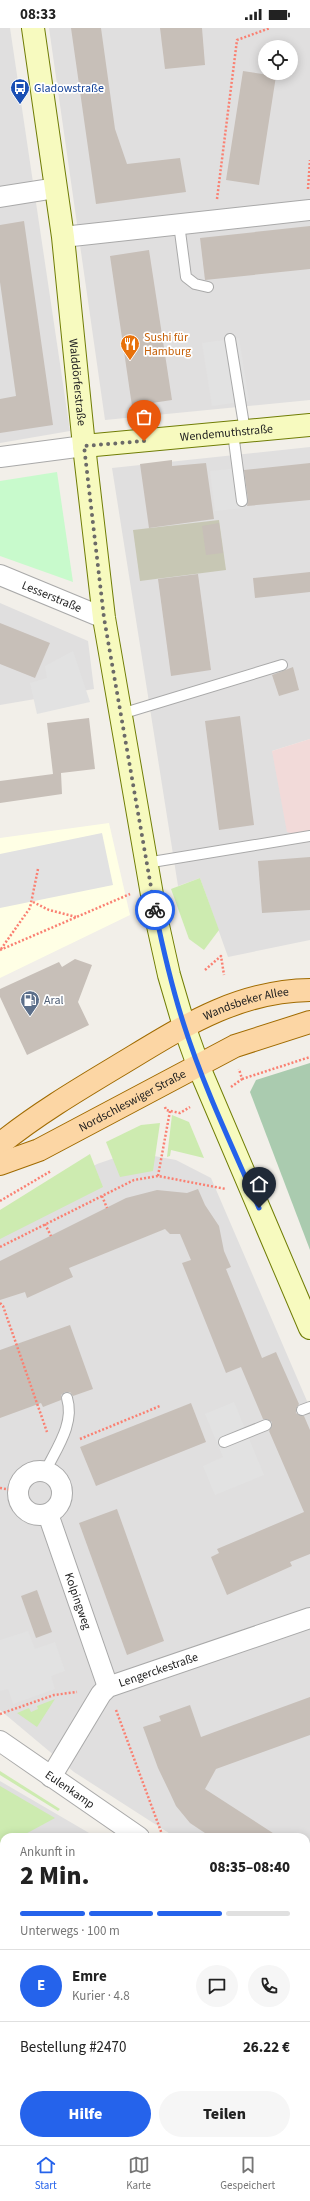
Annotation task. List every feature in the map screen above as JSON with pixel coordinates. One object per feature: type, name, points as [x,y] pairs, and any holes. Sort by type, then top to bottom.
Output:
[{"type":"main road","name":"Wandsbeker Allee","points":[[184,1026],[208,1013],[229,1005],[280,994],[310,990]]},
{"type":"main road","name":"Nordschleswiger Straße","points":[[0,1164],[39,1150],[235,1046],[310,1022]]},
{"type":"main road","points":[[0,1144],[27,1122],[184,1026]]},
{"type":"street","name":"Walddörferstraße","points":[[33,28],[63,237],[84,446],[104,618],[150,885],[168,969],[184,1026],[198,1065],[310,1328]]},
{"type":"street","points":[[0,197],[56,188]]},
{"type":"street","points":[[63,237],[308,210]]},
{"type":"street","name":"Wendemuthstraße","points":[[0,458],[84,446],[310,425]]},
{"type":"street","name":"Lesserstraße","points":[[0,575],[104,618]]},
{"type":"street","points":[[45,1472],[57,1479],[61,1492],[58,1505],[48,1514],[33,1514],[26,1511],[9,1490],[20,1484],[31,1473],[45,1472]]},
{"type":"street","name":"Kolpingweg","points":[[48,1514],[108,1688]]},
{"type":"street","name":"Lengerckestraße","points":[[51,1777],[101,1694],[108,1688],[310,1618]]},
{"type":"street","name":"Eulenkamp","points":[[0,1741],[133,1833]]},
{"type":"lane","points":[[179,224],[186,277],[195,284],[208,287]]},
{"type":"lane","points":[[230,339],[239,432],[242,501]]},
{"type":"lane","points":[[121,714],[282,665]]},
{"type":"lane","points":[[146,863],[310,836]]},
{"type":"lane","points":[[45,1472],[68,1423],[70,1407],[67,1398]]},
{"type":"lane","points":[[224,1442],[266,1425]]},
{"type":"path","points":[[214,220],[237,40],[270,28]]},
{"type":"path","points":[[308,210],[310,160]]},
{"type":"path","points":[[1,949],[32,902],[38,869]]},
{"type":"path","points":[[1,949],[150,885]]},
{"type":"path","points":[[32,902],[49,910],[76,917]]},
{"type":"path","points":[[205,970],[221,956],[224,975]]},
{"type":"path","points":[[227,1090],[242,1079],[310,1057]]},
{"type":"path","points":[[238,1065],[242,1079]]},
{"type":"path","points":[[163,1103],[166,1110],[180,1113],[190,1107]]},
{"type":"path","points":[[158,1176],[170,1111]]},
{"type":"path","points":[[0,1247],[134,1180],[158,1176],[253,1195]]},
{"type":"path","points":[[102,1196],[107,1208]]},
{"type":"path","points":[[45,1224],[51,1236]]},
{"type":"path","points":[[0,1714],[54,1695],[108,1688],[162,1833]]},
{"type":"shaded area","points":[[0,28],[10,28],[70,431],[0,443]]},
{"type":"shaded area","points":[[49,28],[310,28],[310,400],[105,420]]},
{"type":"shaded area","points":[[239,338],[249,401],[212,406],[202,343]]},
{"type":"shaded area","points":[[310,447],[310,739],[272,751],[310,838],[310,940],[228,957],[200,878],[178,886],[112,468]]},
{"type":"shaded area","points":[[239,468],[244,508],[215,511],[210,471]]},
{"type":"shaded area","points":[[219,520],[226,570],[140,581],[133,530]]},
{"type":"shaded area","points":[[0,603],[88,641],[94,689],[0,705]]},
{"type":"shaded area","points":[[73,651],[90,702],[37,714],[30,683],[47,678],[45,666]]},
{"type":"shaded area","points":[[310,739],[310,838],[287,832],[272,751]]},
{"type":"shaded area","points":[[109,823],[130,915],[0,978],[0,838]]},
{"type":"shaded area","points":[[102,833],[113,885],[0,908],[0,854]]},
{"type":"shaded area","points":[[310,1063],[310,1250],[250,1092],[256,1080]]},
{"type":"shaded area","points":[[132,1152],[176,1160],[211,1178],[310,1408],[310,1833],[169,1833],[74,1772],[0,1710],[0,1220],[97,1164]]},
{"type":"shaded area","points":[[234,1402],[264,1475],[215,1495],[203,1466],[223,1457],[205,1414]]},
{"type":"shaded area","points":[[28,1631],[35,1649],[55,1642],[65,1671],[51,1676],[55,1689],[13,1704],[8,1689],[0,1691],[0,1640]]},
{"type":"shaded area","points":[[0,1781],[89,1833],[0,1833]]},
{"type":"green space","points":[[57,472],[73,582],[0,556],[0,481]]},
{"type":"green space","points":[[200,878],[219,930],[204,950],[189,939],[171,889]]},
{"type":"green space","points":[[172,1115],[189,1122],[204,1158],[171,1150],[170,1156],[167,1157]]},
{"type":"green space","points":[[160,1123],[153,1171],[120,1177],[106,1142],[141,1125]]},
{"type":"green space","points":[[90,1154],[103,1187],[0,1239],[0,1210]]},
{"type":"green space","points":[[55,1699],[37,1727],[17,1713],[29,1708],[31,1712],[38,1709],[37,1706]]},
{"type":"green space","points":[[0,1771],[60,1809],[58,1811],[0,1775]]},
{"type":"green space","points":[[0,1786],[55,1818],[27,1833],[0,1833]]},
{"type":"building","points":[[71,28],[101,28],[115,129],[127,164],[180,158],[186,192],[96,204]]},
{"type":"building","points":[[160,28],[202,28],[205,65],[165,69]]},
{"type":"building","points":[[243,71],[258,73],[258,80],[275,80],[259,185],[226,180]]},
{"type":"building","points":[[24,221],[53,425],[0,433],[0,399],[16,396],[0,282],[0,225]]},
{"type":"building","points":[[310,226],[310,269],[205,280],[200,238]]},
{"type":"building","points":[[149,250],[172,400],[132,406],[110,256]]},
{"type":"building","points":[[172,460],[172,466],[206,463],[214,519],[149,528],[140,464]]},
{"type":"building","points":[[310,463],[310,500],[247,506],[248,500],[244,470]]},
{"type":"building","points":[[219,523],[223,553],[206,555],[202,526]]},
{"type":"building","points":[[310,572],[310,592],[255,598],[253,578]]},
{"type":"building","points":[[198,574],[211,670],[171,676],[158,579]]},
{"type":"building","points":[[0,623],[50,643],[35,678],[0,664]]},
{"type":"building","points":[[293,667],[299,690],[279,696],[272,675]]},
{"type":"building","points":[[240,716],[254,825],[219,830],[205,721]]},
{"type":"building","points":[[89,718],[95,769],[61,773],[62,794],[0,803],[0,781],[53,774],[47,723]]},
{"type":"building","points":[[310,857],[310,910],[262,913],[258,861]]},
{"type":"building","points":[[75,959],[92,965],[78,1002],[89,1025],[27,1055],[0,997],[0,989],[59,962],[62,967]]},
{"type":"building","points":[[198,1189],[205,1205],[219,1226],[224,1251],[231,1267],[226,1269],[262,1358],[276,1352],[299,1404],[296,1409],[296,1413],[304,1416],[310,1430],[310,1554],[290,1562],[292,1566],[227,1595],[211,1557],[219,1553],[217,1549],[304,1512],[269,1431],[272,1426],[272,1422],[267,1419],[263,1419],[241,1367],[226,1373],[182,1263],[191,1260],[180,1234],[170,1234],[165,1229],[69,1268],[73,1277],[27,1298],[25,1292],[0,1300],[0,1261],[126,1198],[157,1190],[187,1193]]},
{"type":"building","points":[[70,1325],[93,1389],[73,1396],[70,1392],[65,1392],[61,1395],[61,1400],[43,1407],[41,1403],[0,1418],[0,1350]]},
{"type":"building","points":[[191,1403],[206,1442],[96,1486],[80,1447]]},
{"type":"building","points":[[117,1509],[164,1641],[127,1655],[79,1523]]},
{"type":"building","points":[[37,1590],[52,1632],[36,1638],[21,1596]]},
{"type":"building","points":[[310,1697],[310,1735],[216,1769],[205,1789],[273,1833],[205,1833],[190,1823],[176,1806],[158,1768],[143,1727],[161,1721],[159,1716],[190,1705],[201,1737]]},
{"type":"way so far","points":[[144,441],[84,446],[104,618],[155,910]]},
{"type":"place","name":"Gladowstraße","points":[[20,105]]},
{"type":"place","name":"Sushi für Hamburg","points":[[130,361]]},
{"type":"place","name":"Aral","points":[[30,1017]]},
{"type":"route","points":[[155,910],[170,975],[184,1026],[215,1107],[259,1208]]}]
